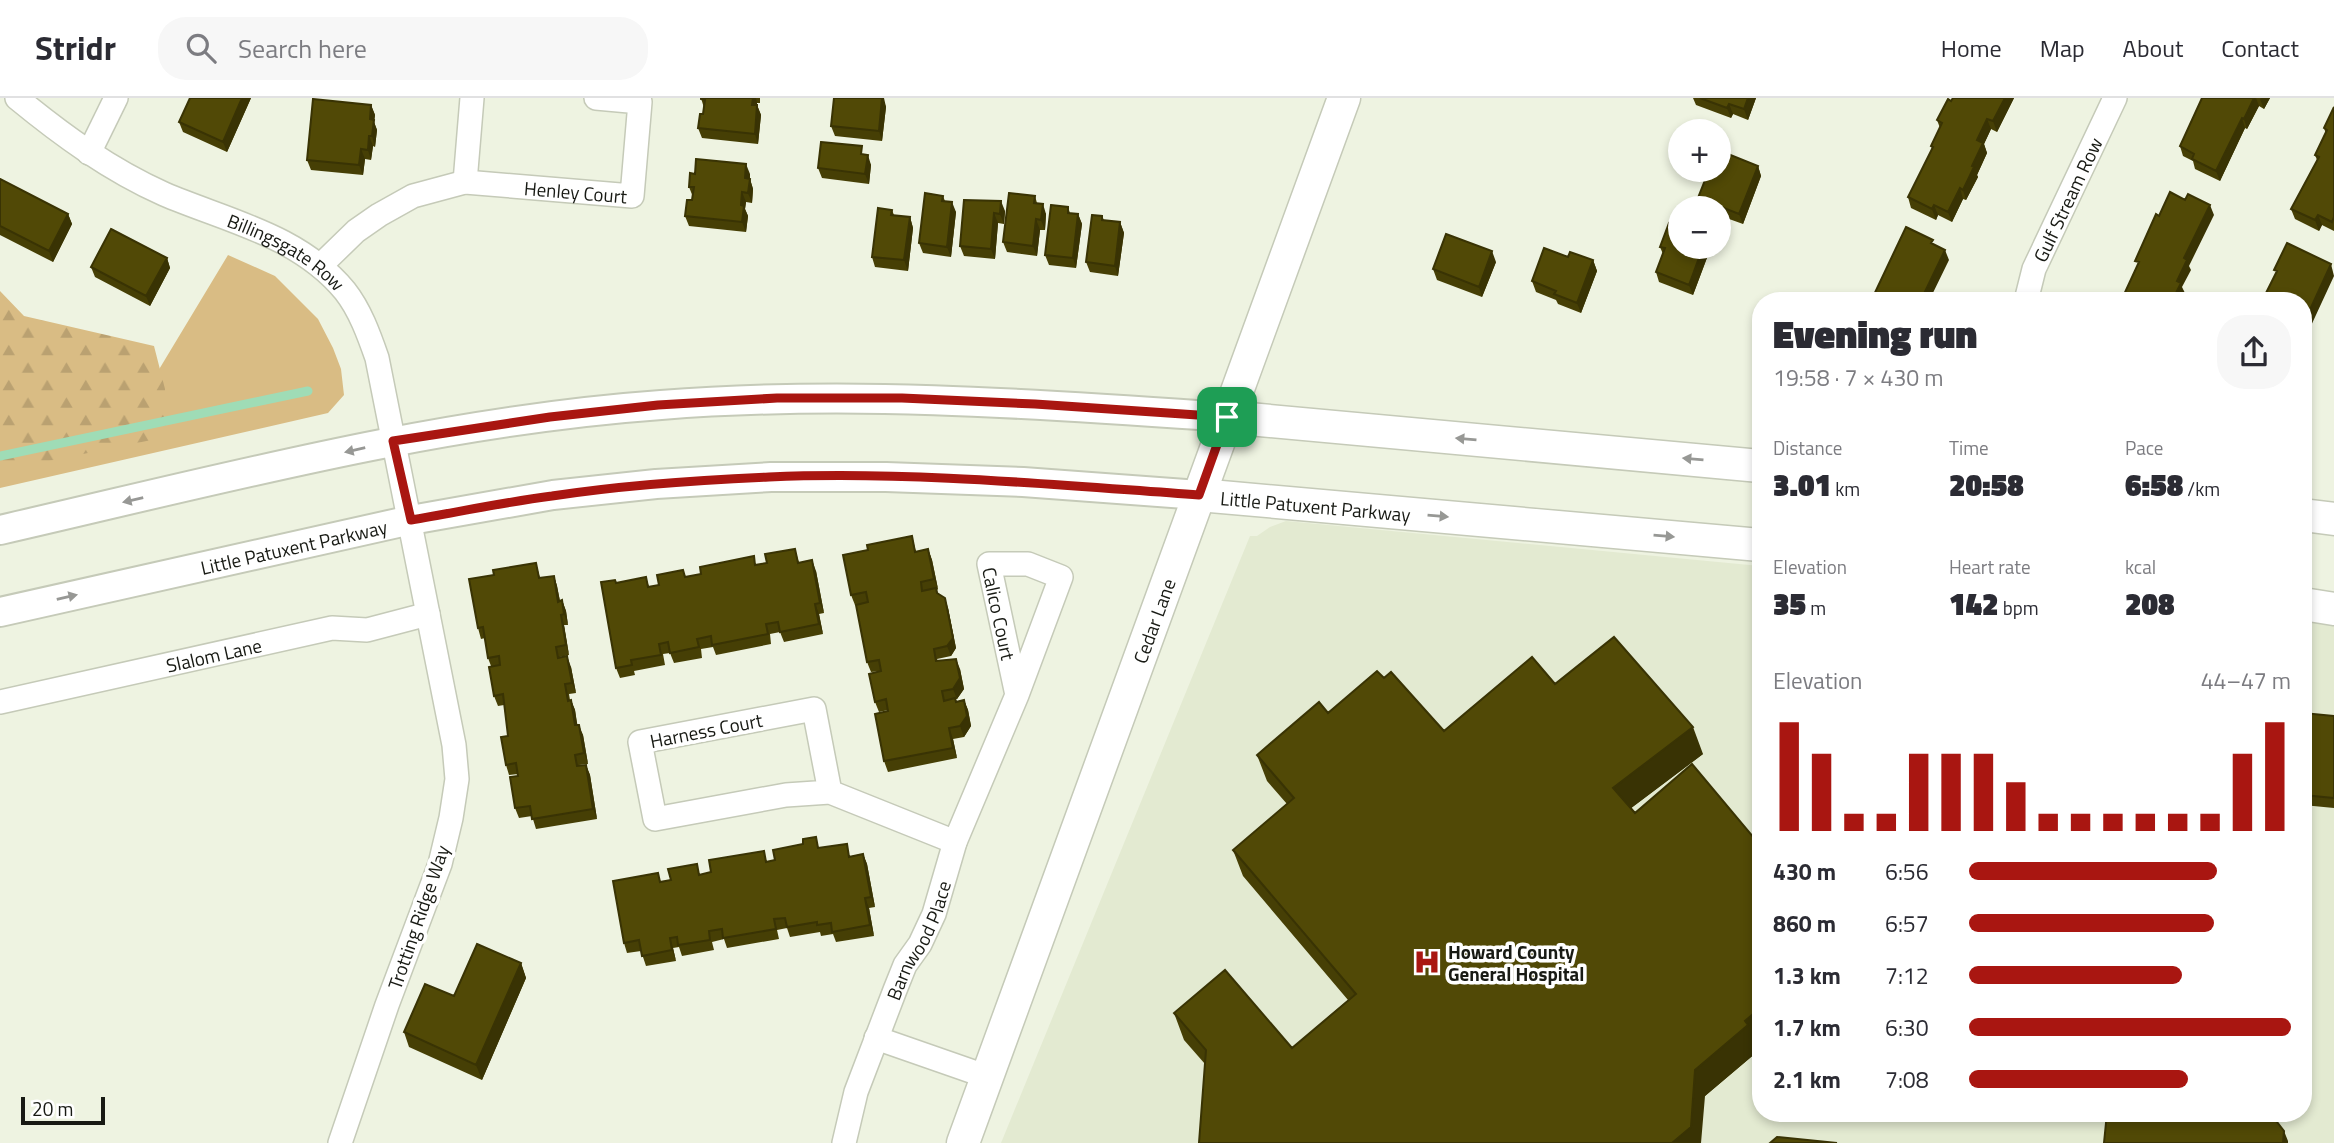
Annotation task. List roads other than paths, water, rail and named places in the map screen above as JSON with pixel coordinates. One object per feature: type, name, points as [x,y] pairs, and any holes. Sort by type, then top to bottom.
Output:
[{"type":"main road","name":"Cedar Lane","points":[[963,1143],[1344,98]]},
{"type":"main road","points":[[1227,417],[1752,465]]},
{"type":"main road","name":"Little Patuxent Parkway","points":[[1199,495],[1752,544]]},
{"type":"main road","points":[[2312,516],[2334,519]]},
{"type":"main road","points":[[2312,606],[2334,610]]},
{"type":"street","name":"Billingsgate Row","points":[[16,98],[89,153],[163,193],[260,231],[297,250],[320,266],[345,292],[366,327],[377,358],[411,520]]},
{"type":"street","points":[[89,153],[116,98]]},
{"type":"street","points":[[465,182],[472,98]]},
{"type":"street","name":"Henley Court","points":[[320,266],[356,231],[379,215],[413,196],[465,182],[632,196],[640,102],[596,98]]},
{"type":"street","name":"Gulf Stream Row","points":[[2028,292],[2034,269],[2115,98]]},
{"type":"street","points":[[0,530],[393,441],[550,417],[658,405],[777,398],[916,399],[1227,417]]},
{"type":"street","name":"Little Patuxent Parkway","points":[[0,612],[411,520],[553,495],[656,484],[771,477],[886,477],[1023,482],[1199,495]]},
{"type":"street","name":"Trotting Ridge Way","points":[[340,1143],[387,1005],[440,864],[457,779],[454,745],[411,520]]},
{"type":"street","name":"Calico Court","points":[[955,842],[1017,695],[1061,577],[1028,564],[989,564],[1017,695]]},
{"type":"street","name":"Slalom Lane","points":[[0,702],[332,628],[367,630],[428,614]]},
{"type":"street","name":"Harness Court","points":[[830,792],[814,709],[640,742],[655,819],[786,794],[830,792],[955,842]]},
{"type":"street","name":"Barnwood Place","points":[[844,1143],[856,1092],[905,965],[920,944],[934,914],[955,842]]},
{"type":"street","points":[[876,1038],[988,1077]]},
{"type":"waterway","points":[[0,456],[308,391]]},
{"type":"place","name":"Howard County General Hospital","points":[[1427,962]]}]
